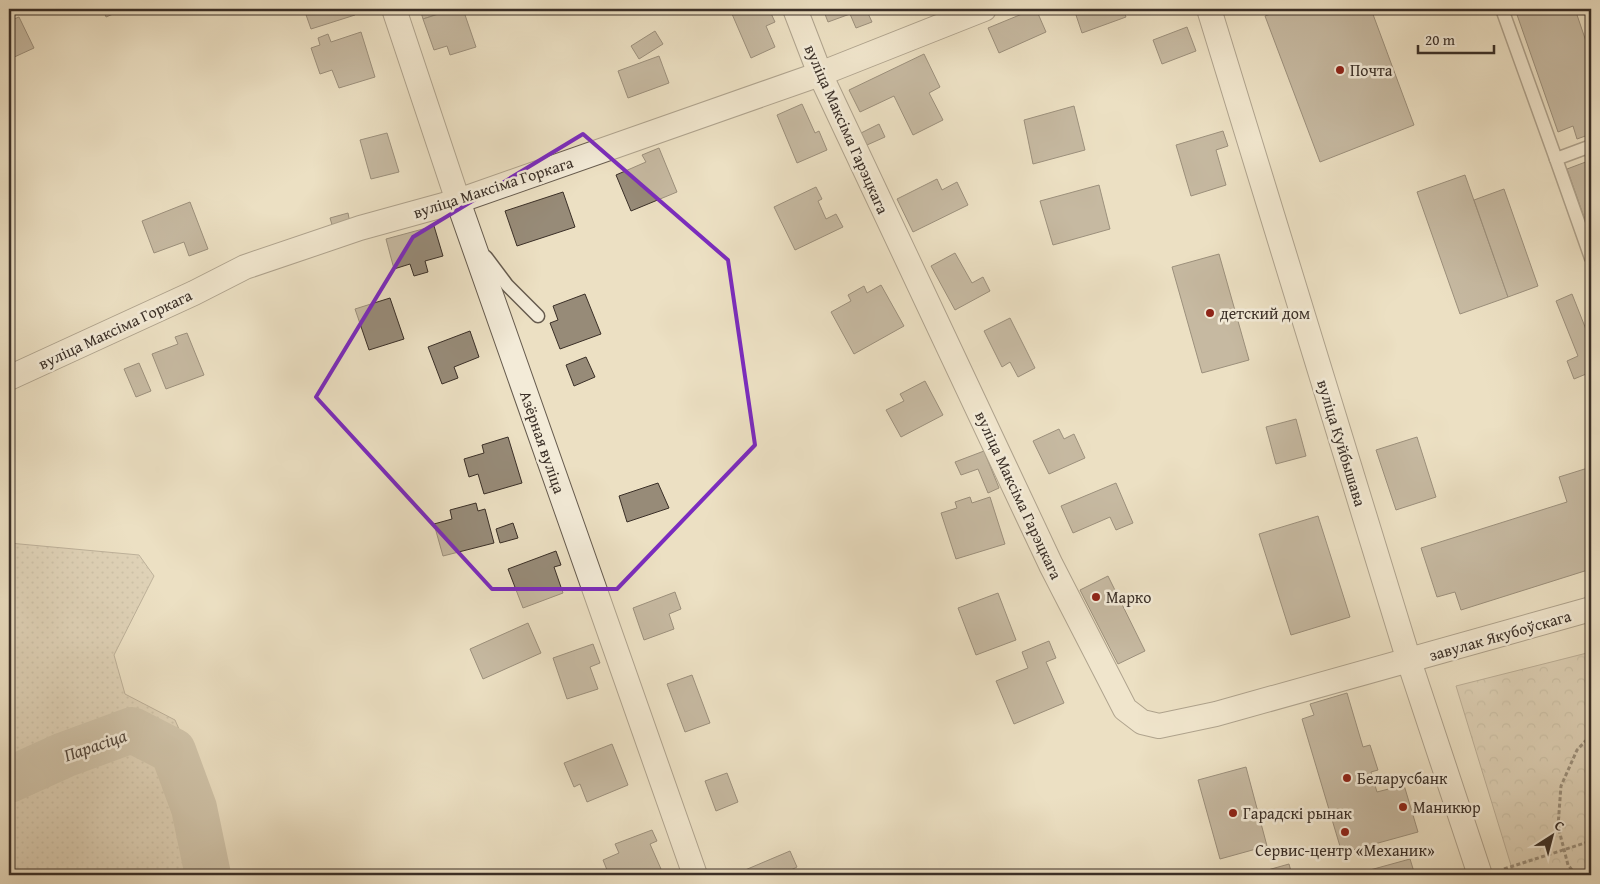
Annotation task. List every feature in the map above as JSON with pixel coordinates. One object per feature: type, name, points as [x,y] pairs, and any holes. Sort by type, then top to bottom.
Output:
[{"type":"street","name":"Азёрная вуліца","points":[[394,9],[458,202],[695,875]]},
{"type":"street","name":"вуліца Максіма Гарэцкага","points":[[794,9],[820,74],[1051,565],[1125,709],[1142,722],[1159,726],[1216,714],[1409,661]]},
{"type":"street","name":"вуліца Максіма Горкага","points":[[9,378],[185,297],[245,267],[360,228],[458,202],[820,74],[984,9]]},
{"type":"street","name":"вуліца Куйбышава","points":[[1210,9],[1409,661],[1491,872]]},
{"type":"street","name":"завулак Якубоўскага","points":[[1409,661],[1591,609]]},
{"type":"lane","points":[[1502,9],[1591,258]]},
{"type":"lane","points":[[1556,159],[1591,146]]},
{"type":"lane","points":[[469,232],[490,264],[507,285],[538,316]]},
{"type":"path","points":[[1576,875],[1568,864],[1558,826],[1561,786],[1577,750],[1591,735]]},
{"type":"path","points":[[1491,872],[1591,841]]},
{"type":"highlighted area","points":[[583,134],[728,260],[755,445],[617,589],[492,589],[316,397],[413,237]]},
{"type":"green space","points":[[9,543],[139,555],[154,576],[114,655],[125,694],[175,720],[198,772],[190,875],[9,875]]},
{"type":"green space","points":[[1591,652],[1591,875],[1514,875],[1456,686]]},
{"type":"building","points":[[103,9],[125,9],[106,17]]},
{"type":"building","points":[[304,9],[353,9],[355,15],[311,29]]},
{"type":"building","points":[[420,9],[454,9],[423,19]]},
{"type":"building","points":[[454,9],[463,9],[476,47],[450,55],[447,46],[434,50],[423,19]]},
{"type":"building","points":[[745,9],[769,9],[775,22],[766,26],[775,47],[751,58],[732,14]]},
{"type":"building","points":[[823,9],[866,9],[872,22],[856,28],[850,14],[828,22]]},
{"type":"building","points":[[1020,9],[1036,9],[1046,32],[999,53],[988,28],[1022,14]]},
{"type":"building","points":[[1074,9],[1123,9],[1126,17],[1082,33]]},
{"type":"building","name":"Почта","points":[[1285,9],[1371,9],[1414,125],[1320,162],[1265,16]]},
{"type":"building","points":[[1515,9],[1575,9],[1591,56],[1591,134],[1577,139],[1573,126],[1558,132]]},
{"type":"building","points":[[19,17],[34,48],[10,59],[14,66],[9,68],[9,21]]},
{"type":"building","points":[[1187,27],[1196,51],[1162,64],[1153,40]]},
{"type":"building","points":[[655,31],[663,44],[639,59],[631,46]]},
{"type":"building","points":[[361,32],[375,77],[339,88],[332,70],[320,74],[311,48],[320,45],[318,38],[328,34],[331,42]]},
{"type":"building","points":[[924,54],[940,87],[929,93],[943,120],[913,135],[894,96],[860,112],[849,90]]},
{"type":"building","points":[[659,56],[669,83],[628,98],[618,71]]},
{"type":"building","points":[[802,104],[815,133],[819,131],[827,150],[797,163],[777,115]]},
{"type":"building","points":[[1074,106],[1085,150],[1033,164],[1024,120]]},
{"type":"building","points":[[879,124],[885,137],[867,145],[861,133]]},
{"type":"building","points":[[1223,131],[1228,146],[1216,150],[1226,185],[1191,196],[1176,145]]},
{"type":"building","points":[[387,133],[399,172],[371,179],[360,140]]},
{"type":"building","points":[[659,148],[677,192],[631,211],[616,175],[646,162],[642,155]]},
{"type":"building","points":[[1591,160],[1591,237],[1567,169]]},
{"type":"building","points":[[1465,175],[1508,297],[1460,314],[1417,192]]},
{"type":"building","points":[[937,179],[942,190],[957,182],[968,205],[913,232],[897,199]]},
{"type":"building","points":[[1099,185],[1110,229],[1053,245],[1040,201]]},
{"type":"building","points":[[816,187],[822,199],[818,201],[826,219],[836,214],[843,227],[795,250],[774,207]]},
{"type":"building","points":[[1504,189],[1538,286],[1508,297],[1474,200]]},
{"type":"building","points":[[563,192],[575,227],[517,246],[505,211]]},
{"type":"building","points":[[190,202],[208,249],[189,256],[184,242],[154,253],[142,221]]},
{"type":"building","points":[[348,213],[350,223],[333,228],[330,218]]},
{"type":"building","points":[[434,226],[443,256],[425,261],[428,272],[414,276],[410,264],[394,269],[386,239]]},
{"type":"building","points":[[955,253],[972,283],[983,277],[990,291],[955,310],[931,266]]},
{"type":"building","name":"детский дом","points":[[1219,254],[1249,360],[1202,373],[1172,267]]},
{"type":"building","points":[[881,285],[904,326],[854,354],[831,312],[851,301],[848,295],[864,286],[867,293]]},
{"type":"building","points":[[585,294],[601,334],[560,349],[550,323],[558,320],[553,306]]},
{"type":"building","points":[[1572,294],[1591,342],[1591,372],[1574,379],[1567,361],[1578,356],[1556,301]]},
{"type":"building","points":[[390,298],[404,339],[369,350],[355,309]]},
{"type":"building","points":[[1010,318],[1035,368],[1018,377],[1010,362],[1002,367],[984,331]]},
{"type":"building","points":[[470,331],[479,357],[454,367],[458,378],[442,384],[428,347]]},
{"type":"building","points":[[187,333],[204,375],[166,389],[152,354],[178,344],[175,337]]},
{"type":"building","points":[[586,357],[595,377],[574,386],[566,365]]},
{"type":"building","points":[[139,363],[151,391],[136,397],[124,369]]},
{"type":"building","points":[[925,381],[943,415],[901,437],[886,410],[904,401],[900,394]]},
{"type":"building","points":[[1296,419],[1306,456],[1276,464],[1266,427]]},
{"type":"building","points":[[1059,429],[1064,439],[1074,434],[1085,458],[1049,474],[1033,441]]},
{"type":"building","points":[[508,437],[522,483],[484,494],[478,474],[469,477],[464,459],[484,453],[482,445]]},
{"type":"building","points":[[1417,437],[1436,497],[1396,510],[1376,450]]},
{"type":"building","points":[[984,451],[999,488],[988,493],[978,469],[961,475],[955,462]]},
{"type":"building","points":[[1591,467],[1591,569],[1461,610],[1455,592],[1437,597],[1421,548],[1567,502],[1559,477]]},
{"type":"building","points":[[658,483],[669,508],[627,522],[619,496]]},
{"type":"building","points":[[1116,483],[1133,523],[1116,530],[1110,517],[1073,533],[1061,506]]},
{"type":"building","points":[[970,497],[972,503],[990,497],[1005,544],[956,559],[941,513],[957,508],[955,502]]},
{"type":"building","points":[[476,503],[478,511],[485,509],[494,543],[443,556],[434,524],[452,519],[450,510]]},
{"type":"building","points":[[1318,516],[1350,617],[1291,635],[1259,534]]},
{"type":"building","points":[[513,523],[518,538],[500,543],[496,529]]},
{"type":"building","points":[[556,551],[561,565],[554,567],[563,593],[523,608],[508,569]]},
{"type":"building","points":[[1108,576],[1145,651],[1118,664],[1080,590]]},
{"type":"building","points":[[675,592],[681,609],[669,614],[674,629],[644,640],[633,608]]},
{"type":"building","points":[[998,593],[1016,640],[976,655],[958,608]]},
{"type":"building","points":[[528,623],[541,653],[483,679],[470,649]]},
{"type":"building","points":[[1049,641],[1056,658],[1046,662],[1064,703],[1014,724],[996,681],[1028,668],[1022,652]]},
{"type":"building","points":[[593,644],[600,663],[590,667],[598,689],[567,699],[553,658]]},
{"type":"building","points":[[692,675],[710,723],[685,732],[667,684]]},
{"type":"building","name":"Беларусбанк","points":[[1347,693],[1363,747],[1370,745],[1378,770],[1371,772],[1377,792],[1404,785],[1418,832],[1342,853],[1302,719],[1314,715],[1310,704]]},
{"type":"building","points":[[612,744],[628,785],[587,802],[580,784],[574,787],[564,763]]},
{"type":"building","name":"Гарадскі рынак","points":[[1246,767],[1267,846],[1220,859],[1198,780]]},
{"type":"building","points":[[727,773],[738,802],[716,811],[705,781]]},
{"type":"building","points":[[652,830],[657,841],[650,844],[661,869],[646,875],[609,875],[603,860],[619,853],[615,844]]},
{"type":"building","points":[[790,851],[797,867],[781,875],[739,875],[738,873]]},
{"type":"building","points":[[1410,859],[1415,875],[1359,875],[1359,873]]},
{"type":"building","points":[[1289,864],[1292,875],[1250,875]]},
{"type":"waterway","name":"Парасіца","points":[[9,780],[64,755],[132,730],[173,751],[194,808],[208,875]]},
{"type":"place","name":"Почта","points":[[1340,70]]},
{"type":"place","name":"детский дом","points":[[1210,313]]},
{"type":"place","name":"Марко","points":[[1096,597]]},
{"type":"place","name":"Беларусбанк","points":[[1347,778]]},
{"type":"place","name":"Маникюр","points":[[1403,807]]},
{"type":"place","name":"Гарадскі рынак","points":[[1233,813]]},
{"type":"place","name":"Сервис-центр «Механик»","points":[[1345,832]]}]
